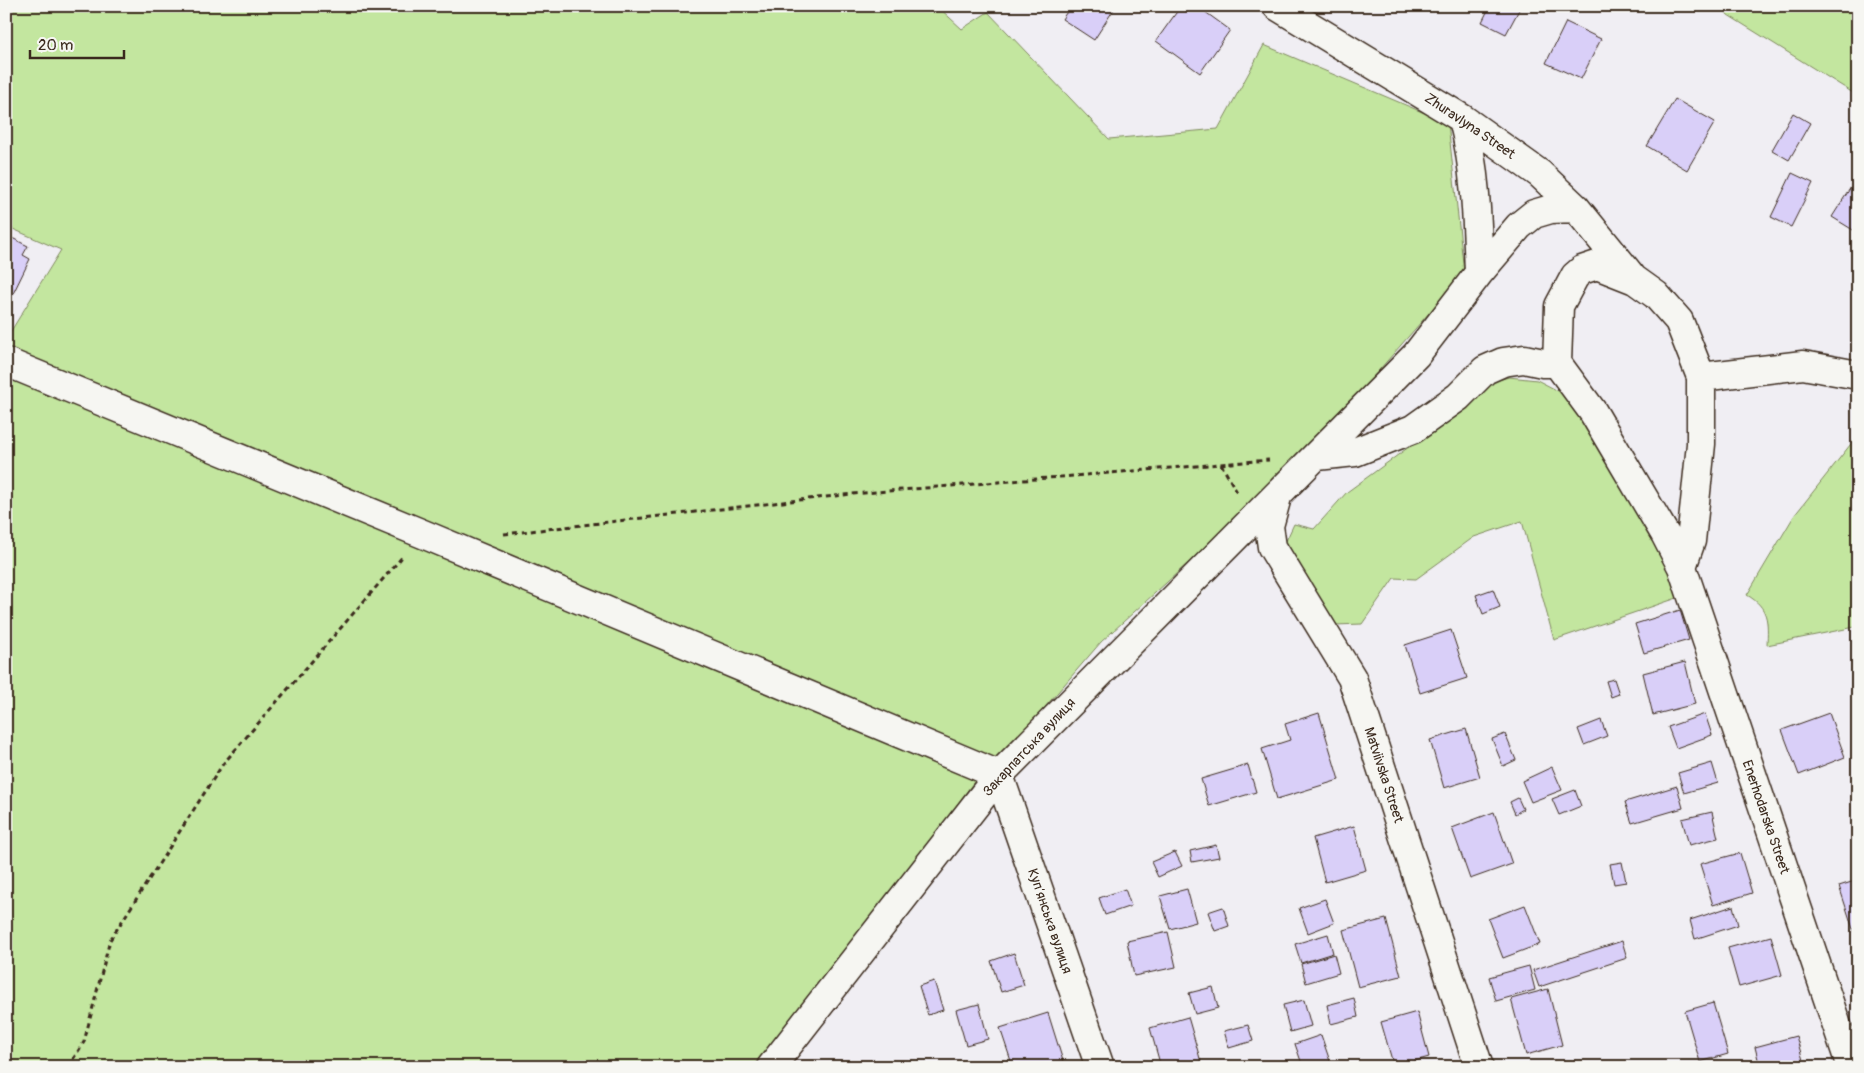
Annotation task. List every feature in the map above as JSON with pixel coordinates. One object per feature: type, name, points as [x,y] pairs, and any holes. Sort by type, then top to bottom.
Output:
[{"type":"street","name":"Zhuravlyna Street","points":[[1277,6],[1463,119],[1540,174],[1576,208],[1635,280]]},
{"type":"street","points":[[1463,119],[1471,151],[1477,210],[1479,273]]},
{"type":"street","name":"Закарпатська вулиця","points":[[771,1067],[999,775],[1416,356],[1479,273],[1519,226],[1534,214],[1551,209],[1576,208]]},
{"type":"street","points":[[1317,456],[1355,452],[1413,429],[1458,397],[1485,370],[1503,362],[1524,359],[1543,363],[1557,363],[1559,306],[1575,276],[1582,270],[1597,265],[1635,280],[1656,295],[1679,321],[1700,376],[1701,444],[1691,541],[1682,567]]},
{"type":"street","points":[[6,362],[999,775]]},
{"type":"street","name":"Enerhodarska Street","points":[[1557,363],[1593,412],[1666,534],[1682,567],[1850,1067]]},
{"type":"street","points":[[1700,376],[1803,365],[1858,375]]},
{"type":"street","name":"Matviivska Street","points":[[1276,497],[1269,526],[1272,547],[1352,678],[1479,1067]]},
{"type":"street","name":"Купʼянська вулиця","points":[[999,775],[1100,1067]]},
{"type":"green space","points":[[6,6],[937,6],[962,29],[988,12],[1109,139],[1218,129],[1264,45],[1448,123],[1464,273],[1296,465],[1101,642],[996,764],[6,359],[6,339],[61,250],[6,226]]},
{"type":"green space","points":[[1721,6],[1858,6],[1858,96],[1728,15]]},
{"type":"green space","points":[[6,367],[979,775],[762,1067],[6,1067]]},
{"type":"green space","points":[[1509,377],[1537,380],[1568,396],[1604,446],[1683,596],[1554,640],[1522,521],[1474,537],[1416,579],[1394,578],[1362,624],[1335,625],[1285,543],[1294,524],[1314,529],[1347,492],[1413,444],[1491,382]]},
{"type":"green space","points":[[1858,435],[1858,624],[1855,627],[1767,645],[1766,616],[1760,605],[1747,595],[1794,516]]},
{"type":"building","points":[[1071,6],[1116,6],[1094,40],[1062,19]]},
{"type":"building","points":[[1181,6],[1197,6],[1230,30],[1200,73],[1156,41]]},
{"type":"building","points":[[1490,6],[1521,6],[1506,34],[1482,22]]},
{"type":"building","points":[[1566,22],[1601,39],[1581,79],[1546,63]]},
{"type":"building","points":[[1675,99],[1715,122],[1687,170],[1647,146]]},
{"type":"building","points":[[1793,113],[1810,123],[1789,160],[1772,150]]},
{"type":"building","points":[[1792,173],[1813,183],[1791,227],[1771,217]]},
{"type":"building","points":[[1858,176],[1858,233],[1832,217]]},
{"type":"building","points":[[6,235],[28,246],[23,255],[30,259],[6,308]]},
{"type":"building","points":[[1493,589],[1500,607],[1483,614],[1476,595]]},
{"type":"building","points":[[1680,610],[1689,640],[1644,653],[1635,624]]},
{"type":"building","points":[[1451,630],[1467,678],[1420,693],[1405,645]]},
{"type":"building","points":[[1685,662],[1695,704],[1653,715],[1643,673]]},
{"type":"building","points":[[1614,679],[1619,694],[1611,697],[1606,681]]},
{"type":"building","points":[[1319,713],[1339,780],[1277,799],[1262,749],[1290,740],[1285,724]]},
{"type":"building","points":[[1829,713],[1845,757],[1799,775],[1782,730]]},
{"type":"building","points":[[1705,714],[1712,735],[1676,748],[1668,727]]},
{"type":"building","points":[[1601,720],[1607,736],[1584,745],[1578,729]]},
{"type":"building","points":[[1466,729],[1480,777],[1444,788],[1430,740]]},
{"type":"building","points":[[1505,734],[1516,760],[1503,766],[1492,739]]},
{"type":"building","points":[[1712,763],[1718,783],[1684,793],[1678,773]]},
{"type":"building","points":[[1248,765],[1256,792],[1209,806],[1201,779]]},
{"type":"building","points":[[1552,767],[1562,790],[1531,802],[1522,781]]},
{"type":"building","points":[[1677,786],[1683,808],[1632,823],[1625,802]]},
{"type":"building","points":[[1575,790],[1581,806],[1559,815],[1552,799]]},
{"type":"building","points":[[1518,798],[1523,809],[1515,814],[1510,802]]},
{"type":"building","points":[[1494,812],[1512,864],[1470,879],[1452,828]]},
{"type":"building","points":[[1712,812],[1718,838],[1689,845],[1682,819]]},
{"type":"building","points":[[1354,826],[1366,870],[1325,882],[1313,838]]},
{"type":"building","points":[[1216,845],[1219,857],[1192,862],[1190,851]]},
{"type":"building","points":[[1175,852],[1182,866],[1158,877],[1151,862]]},
{"type":"building","points":[[1740,853],[1752,893],[1713,905],[1700,864]]},
{"type":"building","points":[[1622,862],[1626,882],[1614,884],[1610,864]]},
{"type":"building","points":[[1858,880],[1858,931],[1854,932],[1839,886]]},
{"type":"building","points":[[1125,889],[1131,906],[1105,915],[1099,898]]},
{"type":"building","points":[[1187,889],[1196,922],[1170,929],[1160,896]]},
{"type":"building","points":[[1325,899],[1334,923],[1308,933],[1299,908]]},
{"type":"building","points":[[1525,905],[1540,944],[1503,958],[1488,919]]},
{"type":"building","points":[[1733,906],[1738,925],[1695,939],[1690,920]]},
{"type":"building","points":[[1223,907],[1229,926],[1215,931],[1208,912]]},
{"type":"building","points":[[1386,919],[1401,976],[1358,987],[1343,930]]},
{"type":"building","points":[[1168,932],[1176,967],[1134,976],[1127,941]]},
{"type":"building","points":[[1328,934],[1333,953],[1301,963],[1295,944]]},
{"type":"building","points":[[1771,936],[1782,975],[1739,987],[1728,948]]},
{"type":"building","points":[[1622,941],[1627,958],[1539,987],[1533,970]]},
{"type":"building","points":[[1014,953],[1024,985],[1001,992],[991,961]]},
{"type":"building","points":[[1334,954],[1339,973],[1306,983],[1301,964]]},
{"type":"building","points":[[1529,966],[1535,990],[1496,1001],[1489,977]]},
{"type":"building","points":[[934,981],[943,1010],[928,1015],[919,986]]},
{"type":"building","points":[[1213,987],[1218,1008],[1195,1014],[1189,993]]},
{"type":"building","points":[[1548,989],[1562,1045],[1526,1055],[1511,999]]},
{"type":"building","points":[[1354,998],[1358,1017],[1331,1024],[1327,1005]]},
{"type":"building","points":[[1304,1000],[1311,1026],[1290,1032],[1283,1005]]},
{"type":"building","points":[[1713,1003],[1728,1054],[1700,1062],[1685,1011]]},
{"type":"building","points":[[979,1004],[988,1039],[966,1045],[956,1010]]},
{"type":"building","points":[[1417,1012],[1429,1057],[1394,1067],[1381,1022]]},
{"type":"building","points":[[1048,1013],[1063,1061],[1045,1067],[1013,1067],[1000,1028]]},
{"type":"building","points":[[1188,1017],[1201,1062],[1186,1067],[1161,1067],[1150,1028]]},
{"type":"building","points":[[1248,1025],[1253,1041],[1229,1048],[1224,1031]]},
{"type":"building","points":[[1321,1035],[1332,1067],[1303,1067],[1295,1044]]},
{"type":"building","points":[[1796,1036],[1805,1067],[1760,1067],[1755,1047]]}]
